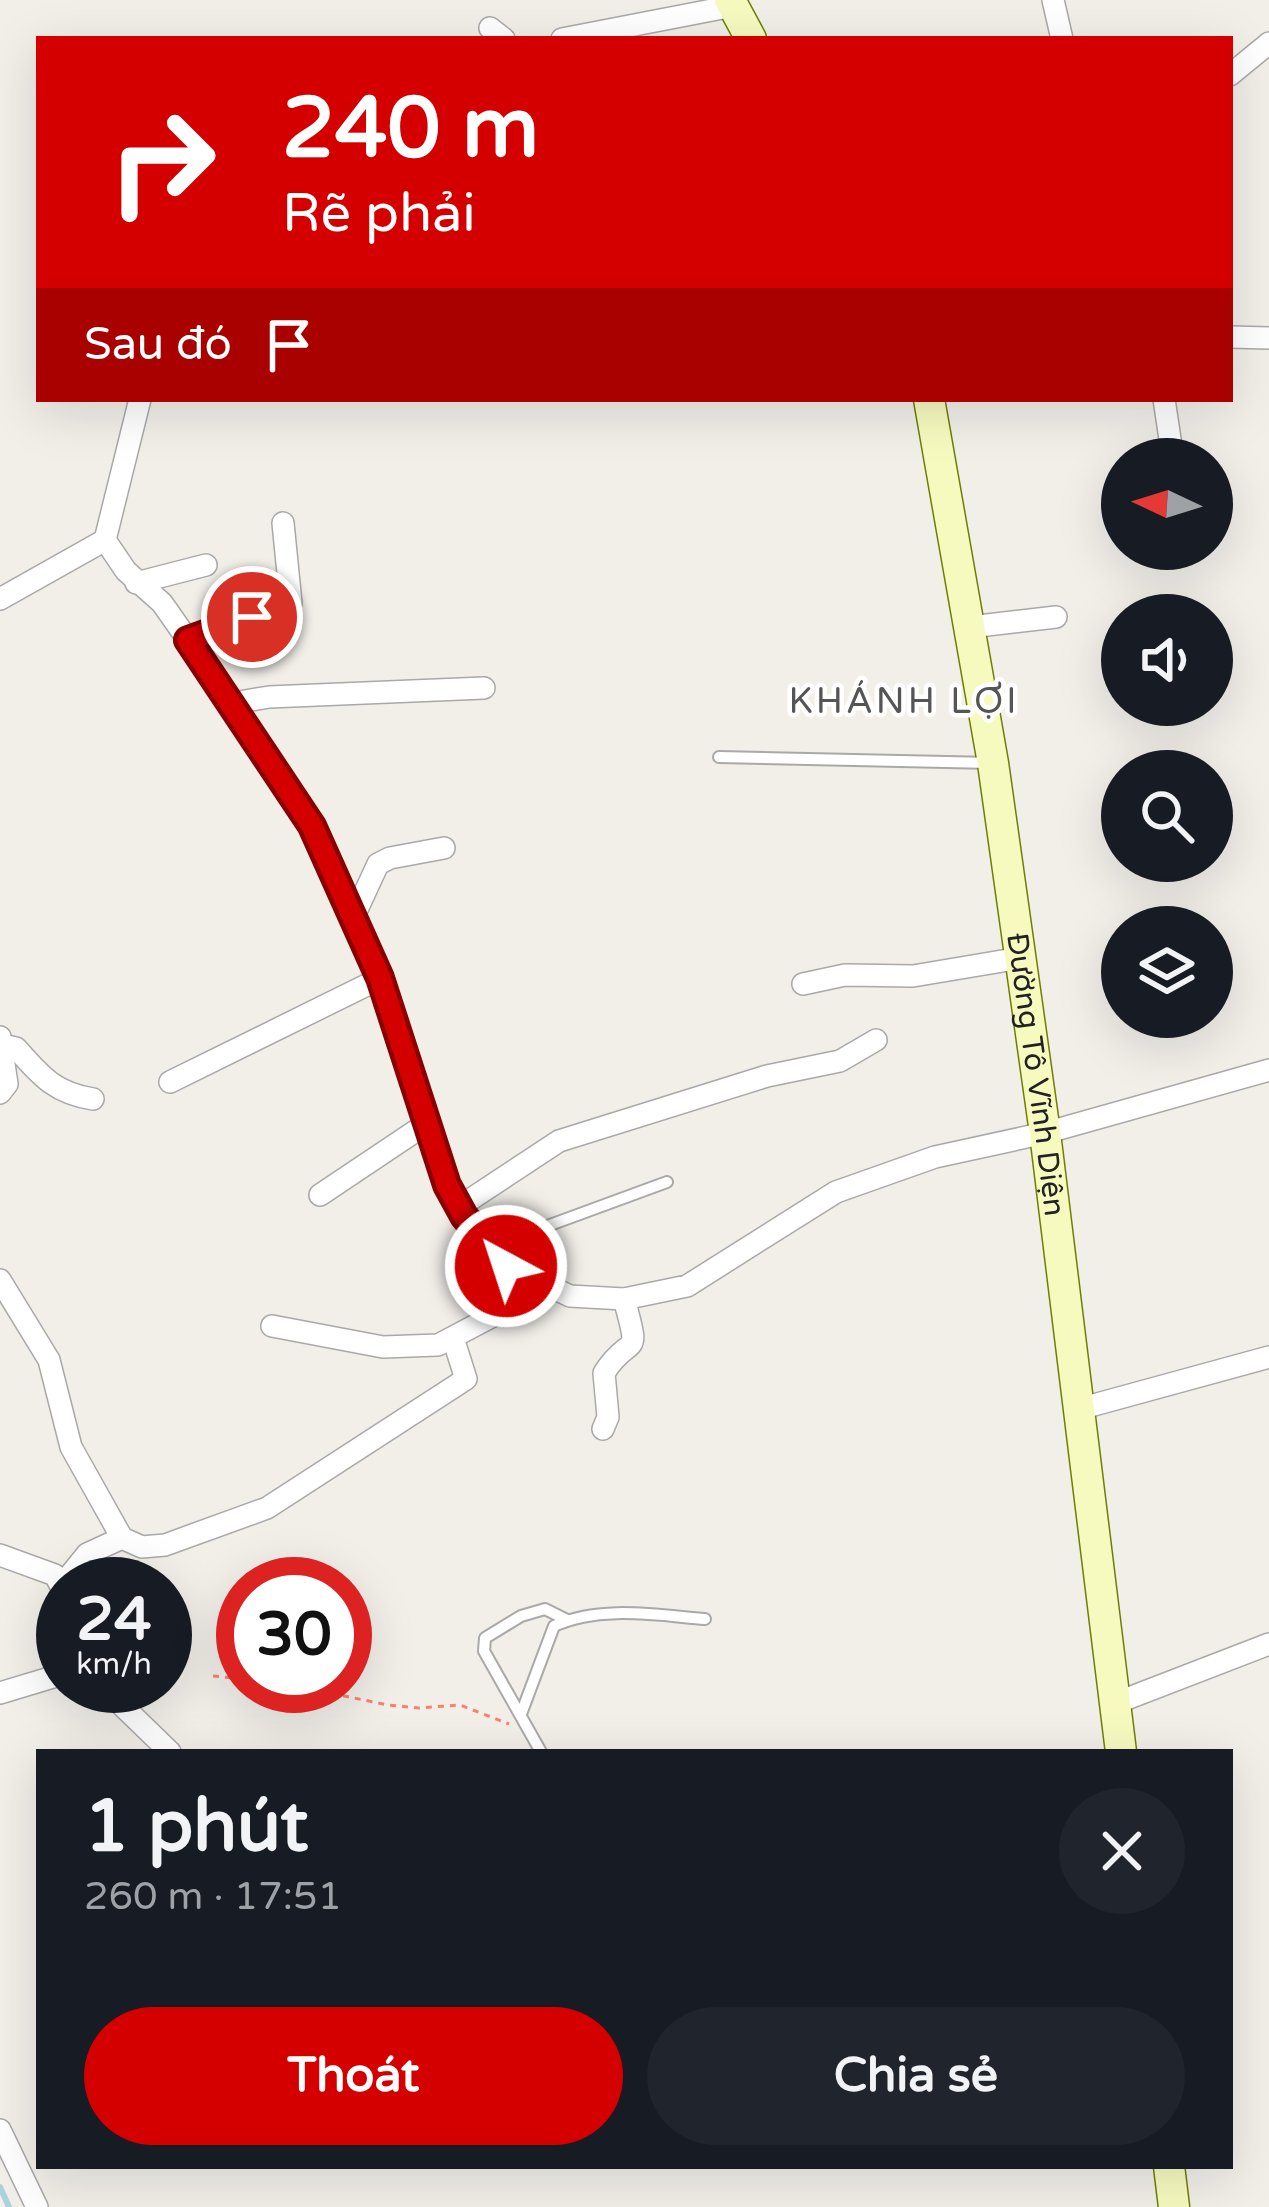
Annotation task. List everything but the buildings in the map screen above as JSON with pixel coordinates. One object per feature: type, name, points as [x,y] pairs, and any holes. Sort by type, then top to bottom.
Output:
[{"type":"main road","points":[[731,3],[750,36]]},
{"type":"main road","name":"Đường Tô Vĩnh Diện","points":[[930,402],[993,764],[1045,1133],[1121,1749]]},
{"type":"main road","points":[[1169,2169],[1174,2207]]},
{"type":"street","points":[[1053,0],[1061,36]]},
{"type":"street","points":[[576,36],[731,3]]},
{"type":"street","points":[[1233,73],[1269,43]]},
{"type":"street","points":[[1233,337],[1269,338]]},
{"type":"street","points":[[0,599],[105,540],[139,402]]},
{"type":"street","points":[[1164,402],[1170,438]]},
{"type":"street","points":[[188,640],[290,603],[283,523]]},
{"type":"street","points":[[105,540],[136,583],[162,603],[312,826],[380,978],[447,1185],[459,1207],[506,1266],[547,1288],[570,1296],[624,1299],[687,1286],[836,1192],[935,1157],[1045,1133],[1269,1070]]},
{"type":"street","points":[[136,583],[206,565]]},
{"type":"street","points":[[970,627],[1056,617]]},
{"type":"street","points":[[233,704],[269,697],[484,688]]},
{"type":"street","points":[[354,916],[378,864],[444,848]]},
{"type":"street","points":[[803,984],[845,975],[913,976],[1020,958]]},
{"type":"street","points":[[170,1082],[380,978]]},
{"type":"street","points":[[0,1093],[7,1084],[1,1040]]},
{"type":"street","points":[[1,1040],[16,1048],[37,1075],[56,1089],[93,1099]]},
{"type":"street","points":[[459,1207],[559,1142],[767,1076],[840,1061],[876,1040]]},
{"type":"street","points":[[320,1196],[426,1124]]},
{"type":"street","points":[[0,1280],[49,1360],[71,1448],[122,1538],[142,1547],[165,1545],[268,1508],[466,1378],[453,1338]]},
{"type":"street","points":[[272,1326],[383,1347],[437,1346],[547,1288]]},
{"type":"street","points":[[603,1429],[608,1418],[604,1373],[634,1341],[624,1299]]},
{"type":"street","points":[[1079,1409],[1269,1357]]},
{"type":"street","points":[[85,1557],[122,1538]]},
{"type":"street","points":[[0,1555],[36,1568]]},
{"type":"street","points":[[1116,1703],[1269,1644]]},
{"type":"street","points":[[0,1693],[36,1682]]},
{"type":"street","points":[[130,1713],[167,1749]]},
{"type":"street","points":[[0,2130],[37,2207]]},
{"type":"lane","points":[[719,758],[993,764]]},
{"type":"lane","points":[[490,1247],[667,1181]]},
{"type":"lane","points":[[539,1749],[484,1651],[485,1638],[521,1616],[545,1609],[567,1620]]},
{"type":"lane","points":[[520,1714],[554,1626],[620,1613],[705,1619]]},
{"type":"path","points":[[372,1702],[460,1706],[532,1735]]},
{"type":"waterway","points":[[0,2187],[9,2207]]},
{"type":"district","name":"KHÁNH LỢI","points":[[904,700]]},
{"type":"route","points":[[252,617],[188,640],[312,826],[380,978],[447,1185],[464,1216],[506,1266]]}]
